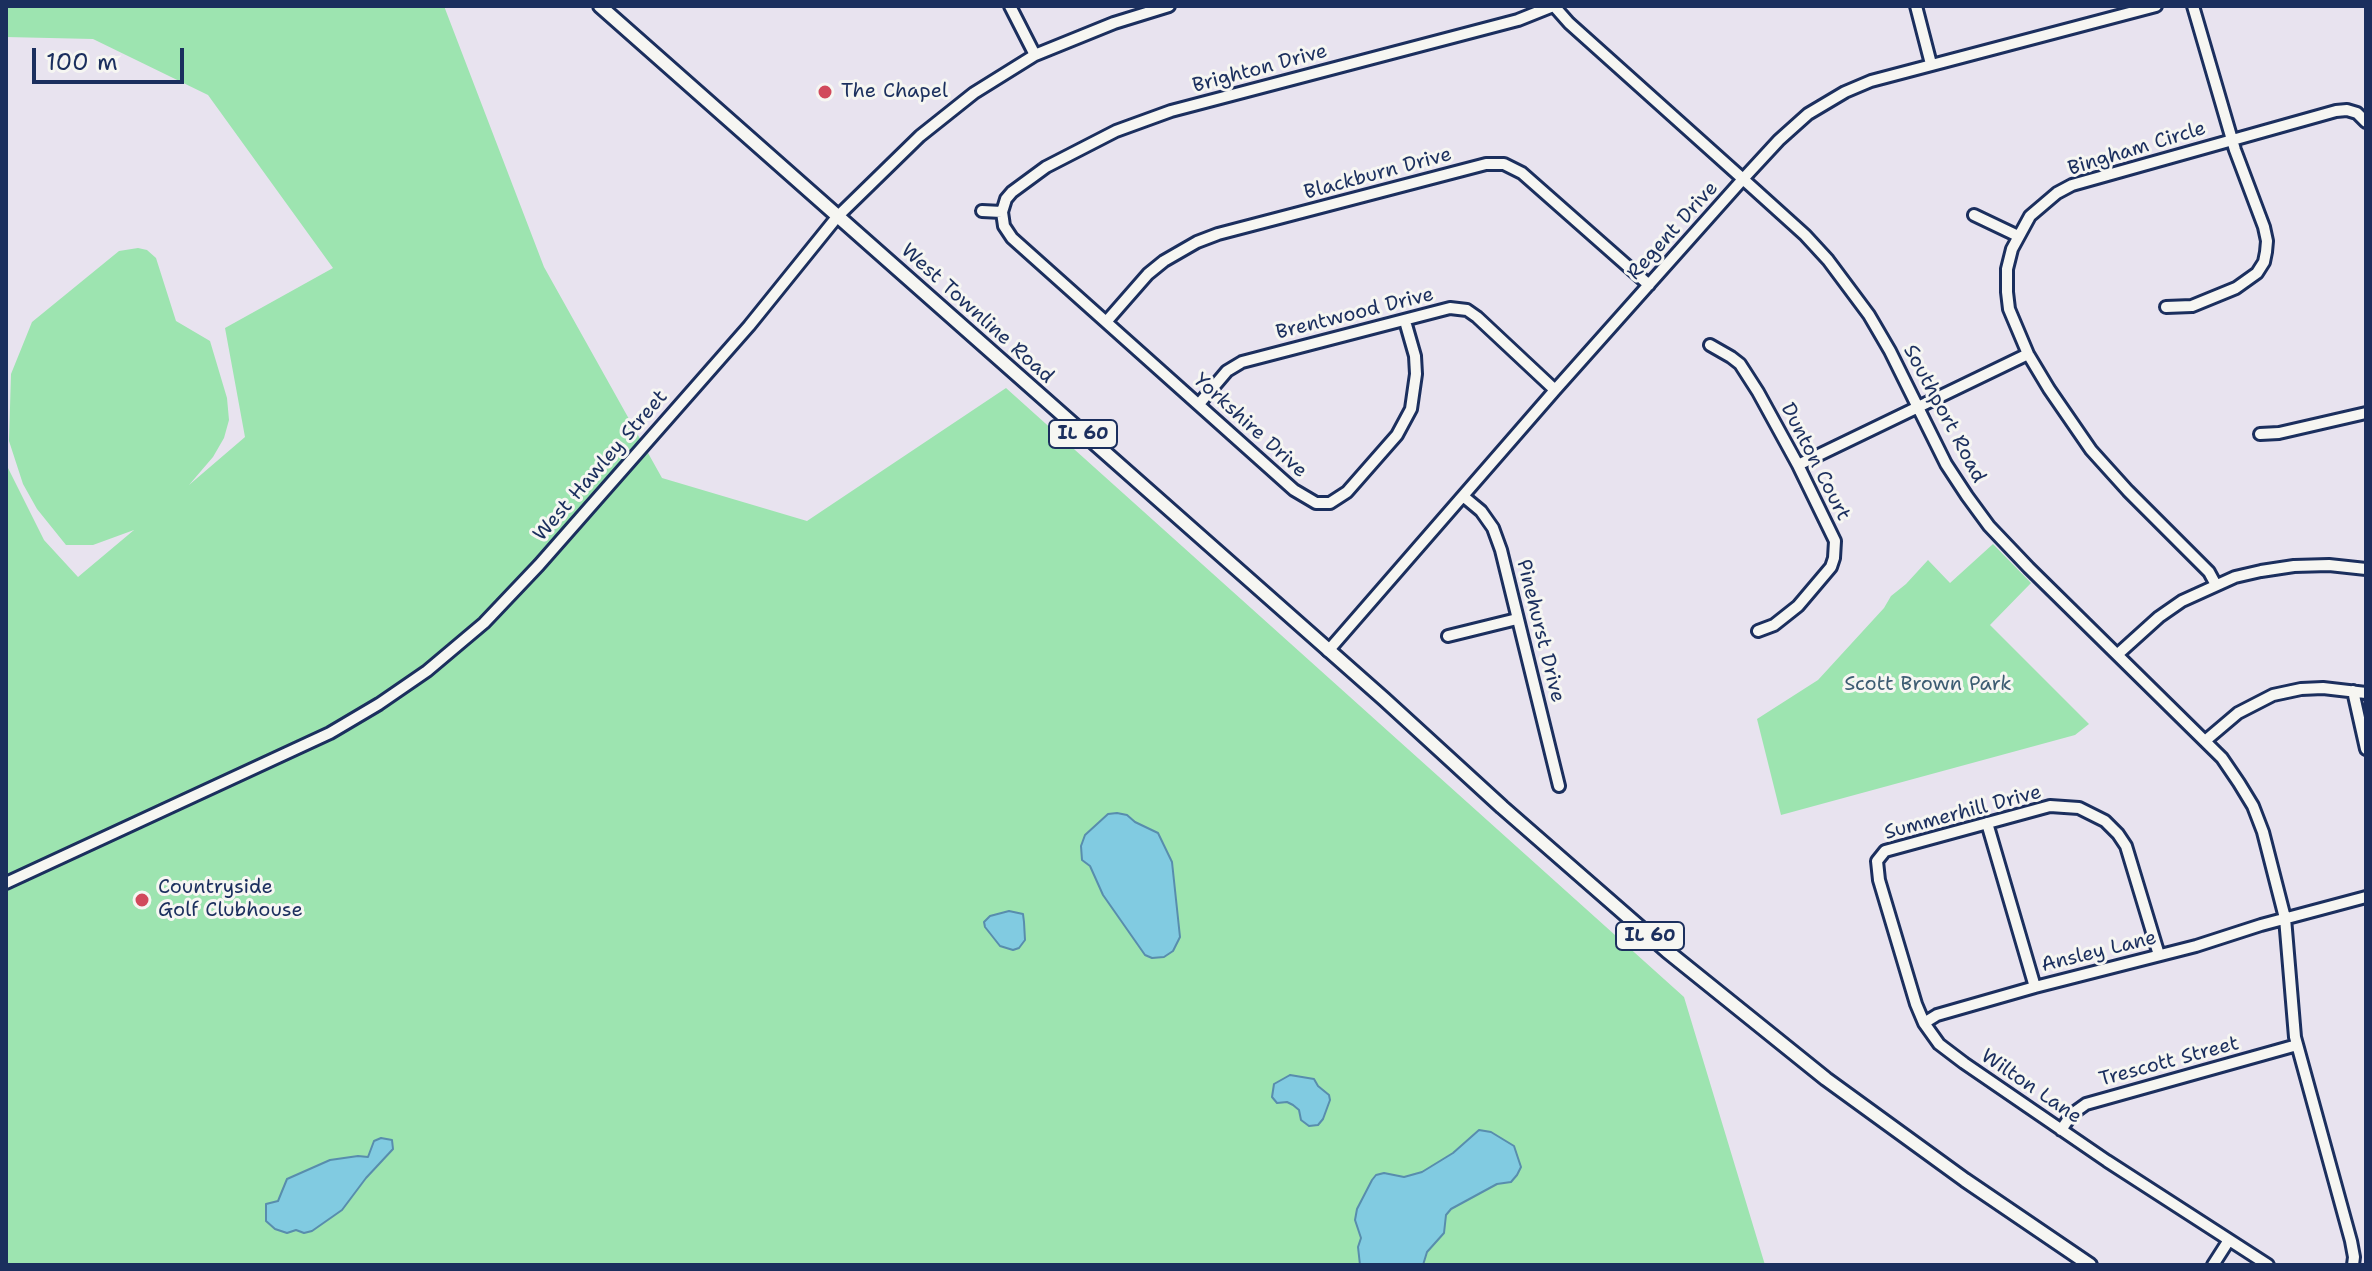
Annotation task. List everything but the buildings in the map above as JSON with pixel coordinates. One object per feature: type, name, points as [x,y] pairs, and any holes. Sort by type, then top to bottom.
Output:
[{"type":"main road","name":"West Townline Road","points":[[600,6],[1328,651]]},
{"type":"main road","name":"IL 60","points":[[1328,651],[1667,951],[1768,1033],[1939,1161],[2090,1265]]},
{"type":"street","points":[[1010,6],[1035,55]]},
{"type":"street","name":"West Hawley Street","points":[[6,883],[330,733],[379,704],[437,663],[484,623],[539,565],[749,326],[837,217],[942,118],[974,93],[1035,55],[1114,23],[1169,6]]},
{"type":"street","name":"Southport Road","points":[[1554,6],[1569,23],[1805,235],[1844,279],[1869,315],[1946,464],[1989,526],[2222,758],[2253,806],[2263,832],[2285,918],[2297,1045],[2351,1241],[2353,1265]]},
{"type":"street","name":"Brighton Drive","points":[[1002,212],[1012,192],[1046,167],[1096,140],[1141,122],[1171,111],[1518,20],[1554,6]]},
{"type":"street","points":[[1916,6],[1931,64]]},
{"type":"street","name":"Regent Drive","points":[[1328,651],[1555,390],[1786,133],[1826,102],[1871,81],[2138,8],[2156,6]]},
{"type":"street","points":[[2166,307],[2192,306],[2248,281],[2264,262],[2267,241],[2231,139],[2193,6]]},
{"type":"street","name":"Bingham Circle","points":[[2216,585],[2209,572],[2091,450],[2056,401],[2014,324],[2007,292],[2007,269],[2018,236],[2030,216],[2072,185],[2336,111],[2357,113],[2366,122]]},
{"type":"street","name":"Blackburn Drive","points":[[1106,322],[1148,274],[1197,242],[1486,164],[1513,166],[1649,285]]},
{"type":"street","points":[[982,211],[1002,212]]},
{"type":"street","name":"Yorkshire Drive","points":[[1002,212],[1004,226],[1012,238],[1306,499],[1322,504],[1337,501],[1397,435],[1411,409],[1415,356],[1405,321]]},
{"type":"street","points":[[1974,215],[2018,236]]},
{"type":"street","name":"Brentwood Drive","points":[[1199,404],[1227,371],[1242,362],[1450,308],[1467,310],[1555,390]]},
{"type":"street","name":"Dunton Court","points":[[1710,345],[1740,364],[1758,392],[1835,541],[1831,567],[1798,606],[1774,625],[1758,631]]},
{"type":"street","points":[[1798,465],[2028,354]]},
{"type":"street","points":[[2260,434],[2279,433],[2366,413]]},
{"type":"street","name":"Pinehurst Drive","points":[[1463,496],[1481,511],[1493,528],[1501,550],[1559,786]]},
{"type":"street","points":[[2118,654],[2159,617],[2182,601],[2216,585],[2261,571],[2294,566],[2329,565],[2366,569]]},
{"type":"street","points":[[1448,636],[1517,619]]},
{"type":"street","points":[[2205,741],[2238,713],[2273,695],[2301,689],[2366,693]]},
{"type":"street","points":[[2353,691],[2366,749]]},
{"type":"street","name":"Summerhill Drive","points":[[1877,861],[1885,851],[2050,806],[2068,806],[2089,812],[2105,821],[2126,846],[2159,955]]},
{"type":"street","points":[[1987,823],[2035,987]]},
{"type":"street","name":"Wilton Lane","points":[[1877,861],[1883,894],[1916,1004],[1924,1023],[1939,1044],[2061,1130],[2268,1265]]},
{"type":"street","name":"Ansley Lane","points":[[1924,1023],[1937,1015],[2035,987],[2218,940],[2285,918],[2366,897]]},
{"type":"street","name":"Trescott Street","points":[[2061,1130],[2072,1114],[2086,1104],[2297,1045]]},
{"type":"street","points":[[2213,1265],[2229,1240]]},
{"type":"green space","points":[[6,6],[444,6],[544,267],[662,478],[807,521],[1006,388],[1684,997],[1765,1265],[6,1265],[6,464],[44,540],[78,577],[134,530],[93,545],[66,545],[37,509],[23,484],[9,441],[11,374],[32,322],[119,251],[147,250],[156,258],[176,321],[210,341],[227,398],[229,420],[224,438],[213,457],[189,485],[245,437],[225,328],[333,268],[208,95],[93,39],[6,37]]},
{"type":"green space","name":"Scott Brown Park","points":[[1993,544],[2031,583],[1990,625],[2089,724],[2075,735],[1781,815],[1757,719],[1818,680],[1884,608],[1891,596],[1928,560],[1950,583]]},
{"type":"water","points":[[1108,814],[1127,815],[1158,833],[1172,862],[1180,937],[1173,951],[1164,957],[1145,955],[1103,895],[1090,866],[1082,860],[1081,846],[1085,835]]},
{"type":"water","points":[[1009,911],[1023,914],[1024,922],[1025,940],[1013,950],[1000,946],[984,922],[990,916]]},
{"type":"water","points":[[1290,1075],[1314,1079],[1329,1095],[1330,1100],[1318,1125],[1309,1126],[1301,1120],[1299,1110],[1293,1105],[1277,1103],[1272,1097],[1274,1084]]},
{"type":"water","points":[[1479,1130],[1491,1132],[1514,1146],[1521,1167],[1511,1182],[1497,1184],[1451,1209],[1446,1215],[1444,1233],[1427,1252],[1423,1265],[1360,1265],[1358,1247],[1361,1238],[1355,1220],[1357,1209],[1376,1175],[1384,1173],[1404,1177],[1422,1172],[1453,1153]]},
{"type":"water","points":[[381,1138],[392,1140],[393,1149],[342,1210],[312,1231],[304,1233],[296,1230],[287,1233],[275,1229],[266,1221],[266,1204],[278,1201],[287,1179],[330,1160],[368,1157],[374,1141]]},
{"type":"place","name":"The Chapel","points":[[825,92]]},
{"type":"place","name":"Countryside Golf Clubhouse","points":[[142,900]]}]
